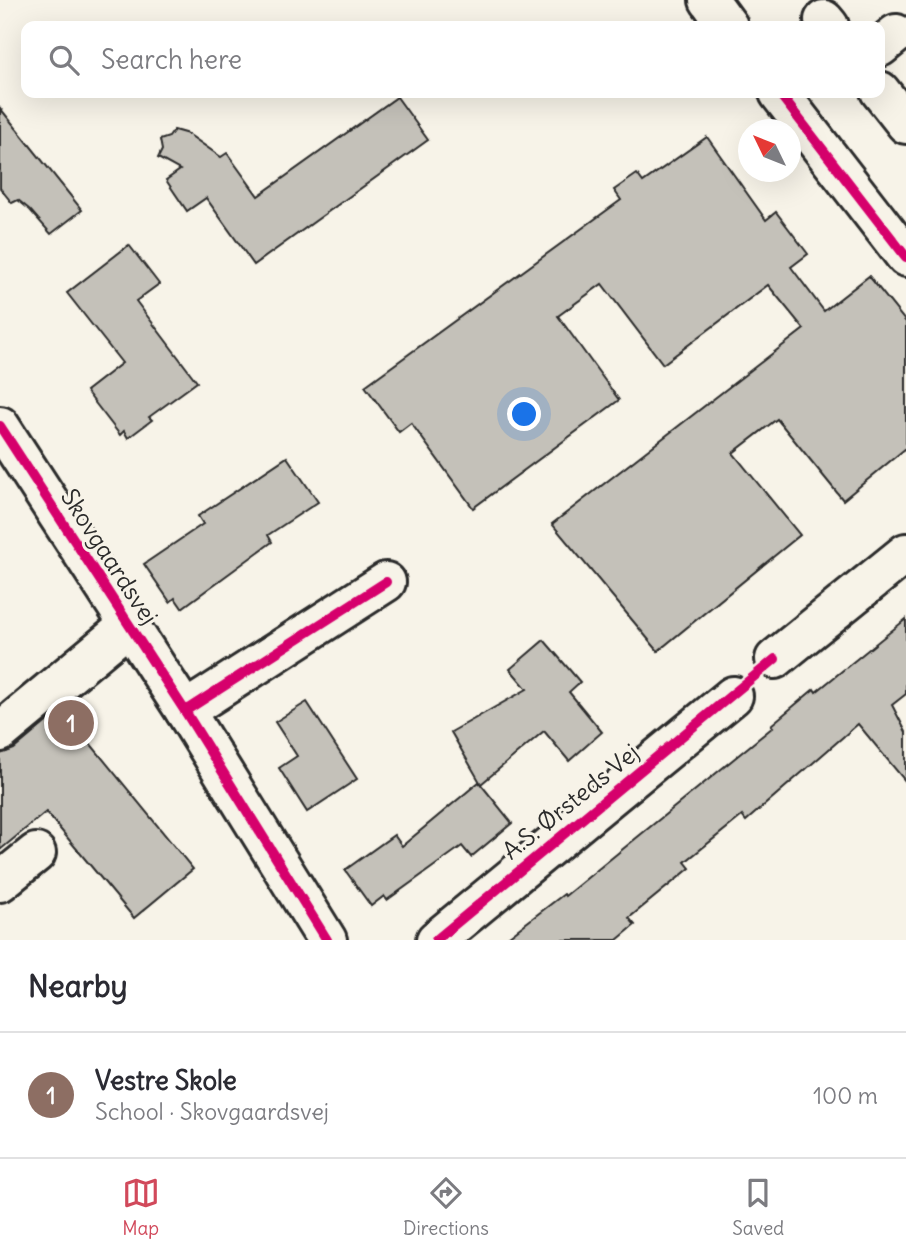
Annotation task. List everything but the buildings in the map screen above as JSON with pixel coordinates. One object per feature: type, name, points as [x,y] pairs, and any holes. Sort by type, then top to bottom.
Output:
[{"type":"street","points":[[709,0],[724,21]]},
{"type":"street","points":[[885,97],[906,124]]},
{"type":"street","points":[[783,98],[906,257]]},
{"type":"street","name":"Skovgaardsvej","points":[[0,426],[185,711],[327,940]]},
{"type":"street","points":[[775,659],[906,553]]},
{"type":"street","points":[[185,711],[386,582]]},
{"type":"street","points":[[0,732],[128,626]]},
{"type":"street","name":"A.S. Ørsteds Vej","points":[[436,940],[733,696]]},
{"type":"street","points":[[0,882],[36,853]]},
{"type":"cycle path","points":[[783,98],[906,257]]},
{"type":"cycle path","points":[[0,426],[185,711],[327,940]]},
{"type":"cycle path","points":[[185,711],[386,582]]},
{"type":"cycle path","points":[[436,940],[775,659]]},
{"type":"place","name":"Vestre Skole","points":[[71,723]]}]
